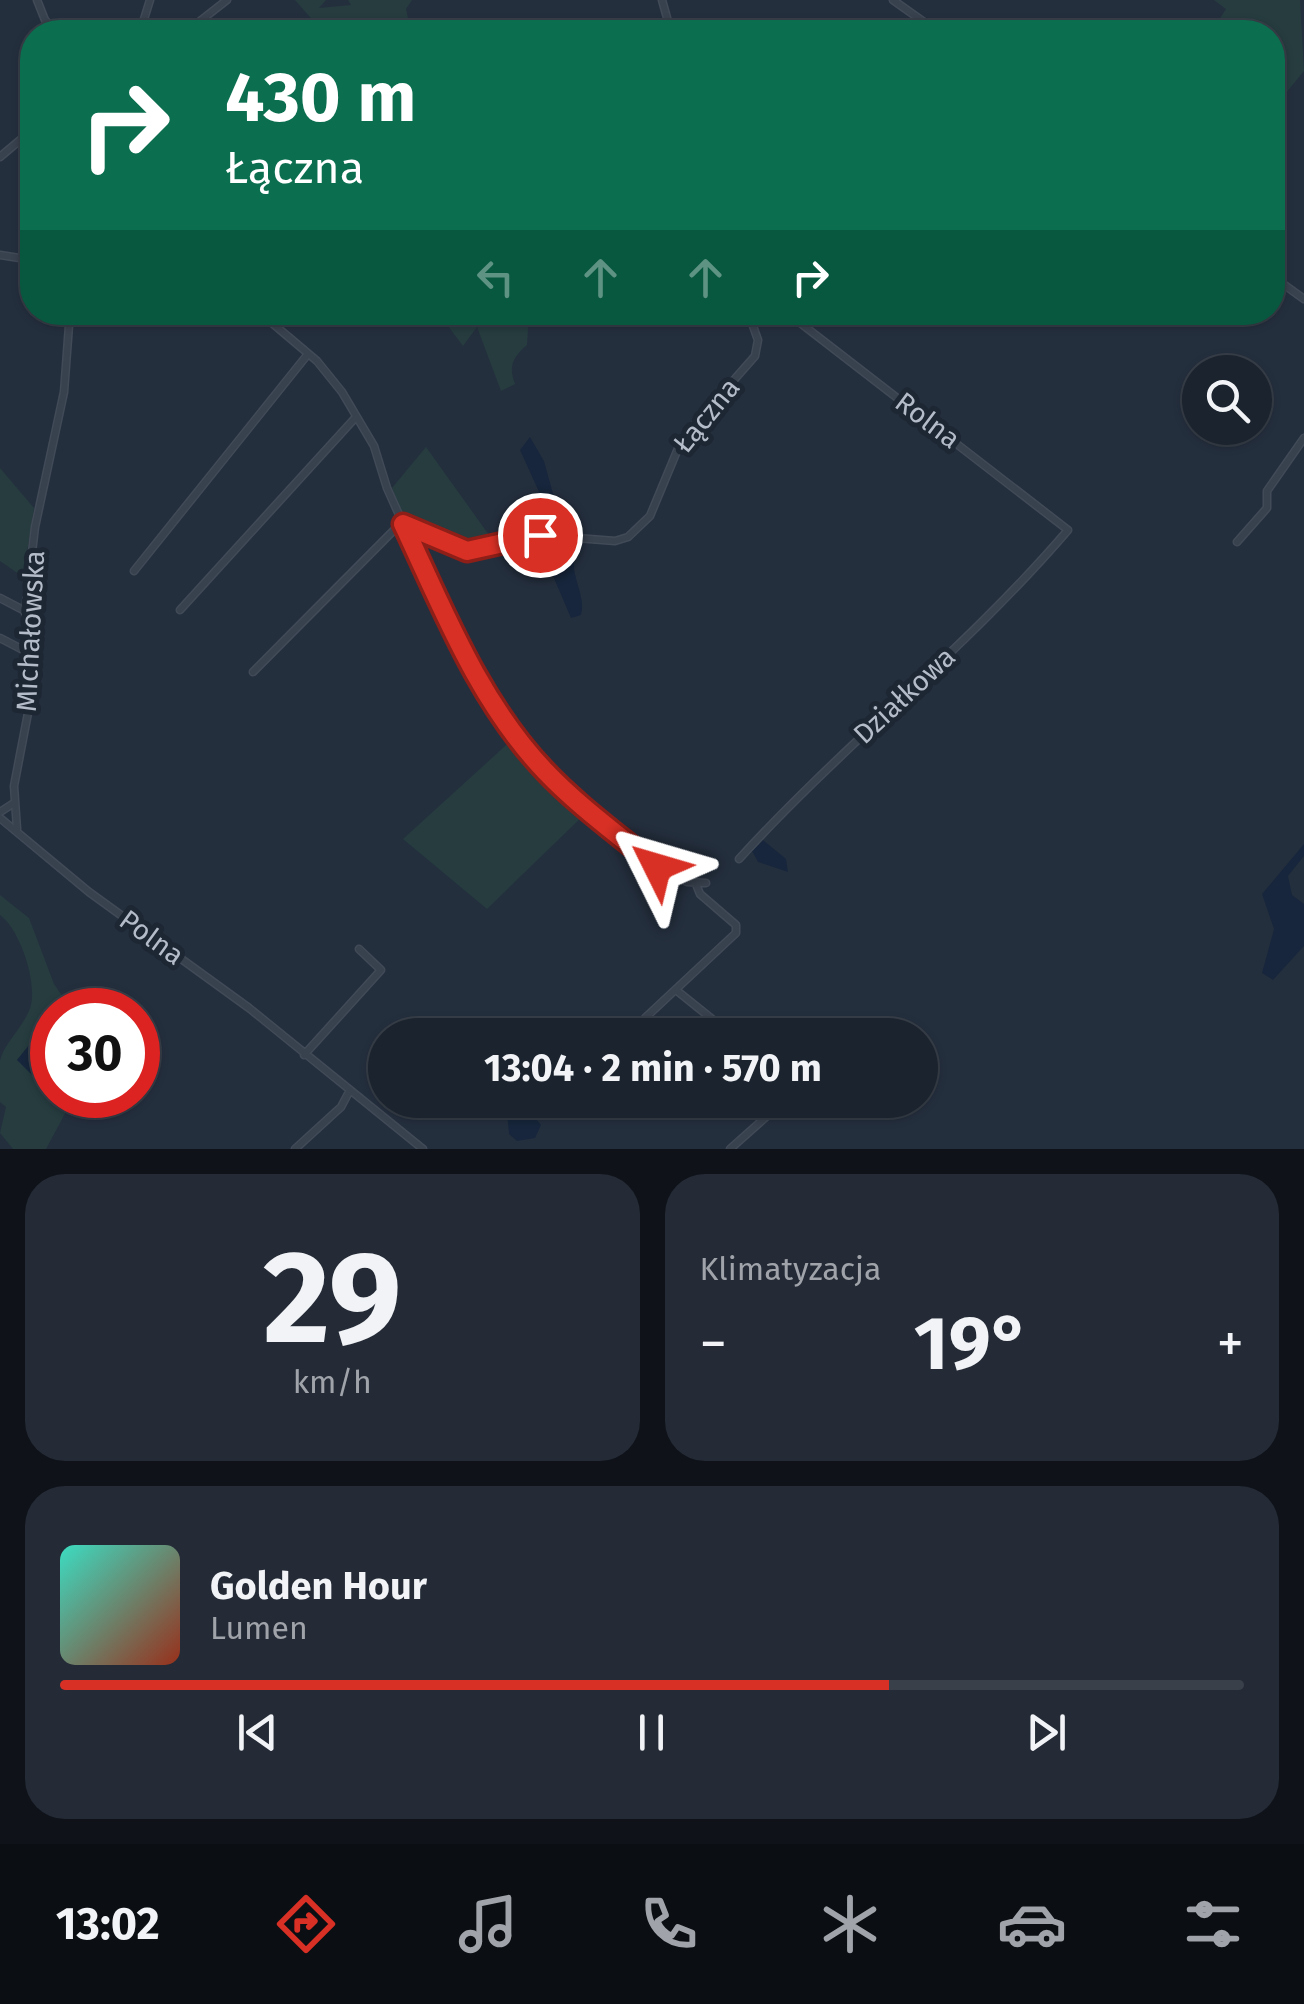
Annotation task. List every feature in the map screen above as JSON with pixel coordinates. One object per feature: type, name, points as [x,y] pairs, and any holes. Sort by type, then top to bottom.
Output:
[{"type":"street","points":[[202,20],[228,0]]},
{"type":"street","points":[[893,0],[921,20]]},
{"type":"street","points":[[0,157],[20,140]]},
{"type":"street","name":"Michałowska","points":[[18,831],[14,803],[33,687],[26,611],[38,513],[64,392],[69,325]]},
{"type":"street","points":[[275,325],[330,376],[374,446],[402,523],[464,654],[536,761],[657,867],[696,884],[706,883]]},
{"type":"street","name":"Łączna","points":[[402,523],[467,551],[540,535],[615,541],[628,538],[650,516],[682,439],[758,350],[751,325]]},
{"type":"street","name":"Rolna","points":[[803,325],[1068,530]]},
{"type":"street","points":[[134,571],[307,353]]},
{"type":"street","points":[[180,610],[356,417]]},
{"type":"street","points":[[1237,542],[1267,508],[1267,491],[1304,438]]},
{"type":"street","points":[[253,672],[402,523]]},
{"type":"street","name":"Działkowa","points":[[739,859],[802,790],[1020,586],[1068,530]]},
{"type":"street","points":[[0,598],[26,611]]},
{"type":"street","points":[[0,638],[32,654]]},
{"type":"street","name":"Polna","points":[[14,803],[0,815],[89,892],[249,1008],[423,1149]]},
{"type":"street","points":[[645,1018],[736,933],[736,925],[700,894],[696,884]]},
{"type":"street","points":[[304,1055],[381,970],[359,949]]},
{"type":"street","points":[[676,990],[711,1018]]},
{"type":"street","points":[[295,1149],[334,1114],[349,1092]]},
{"type":"street","points":[[730,1149],[765,1118]]},
{"type":"green space","points":[[295,0],[326,0],[319,8],[351,5],[348,0],[412,0],[406,9],[409,20],[312,20]]},
{"type":"green space","points":[[1214,0],[1300,0],[1304,71],[1285,94],[1285,20],[1219,20],[1226,9]]},
{"type":"green space","points":[[447,325],[528,325],[527,345],[512,367],[515,384],[501,391],[477,327],[463,346]]},
{"type":"green space","points":[[426,447],[494,542],[468,549],[405,522],[392,488]]},
{"type":"green space","points":[[0,468],[34,508],[23,577],[0,561]]},
{"type":"green space","points":[[515,737],[540,773],[588,811],[487,909],[403,839]]},
{"type":"green space","points":[[0,895],[29,918],[57,988],[32,988],[21,945],[0,915]]},
{"type":"green space","points":[[30,1008],[30,1044],[17,1060],[30,1068],[30,1118],[63,1118],[46,1149],[13,1149],[0,1133],[6,1107],[0,1102],[0,1061]]},
{"type":"water","points":[[530,437],[544,461],[560,519],[544,503],[520,450]]},
{"type":"water","points":[[561,546],[574,559],[582,601],[581,615],[571,618],[547,562],[550,550]]},
{"type":"water","points":[[763,840],[786,859],[788,872],[758,862],[752,851]]},
{"type":"water","points":[[1304,844],[1304,856],[1288,876],[1292,895],[1304,904],[1304,946],[1273,980],[1262,973],[1274,929],[1262,894]]},
{"type":"water","points":[[30,1044],[30,1073],[17,1060]]},
{"type":"water","points":[[508,1118],[535,1118],[541,1125],[535,1138],[517,1141],[509,1134]]},
{"type":"route","points":[[540,535],[474,552],[403,524],[453,635],[526,748],[546,773],[657,867]]}]
